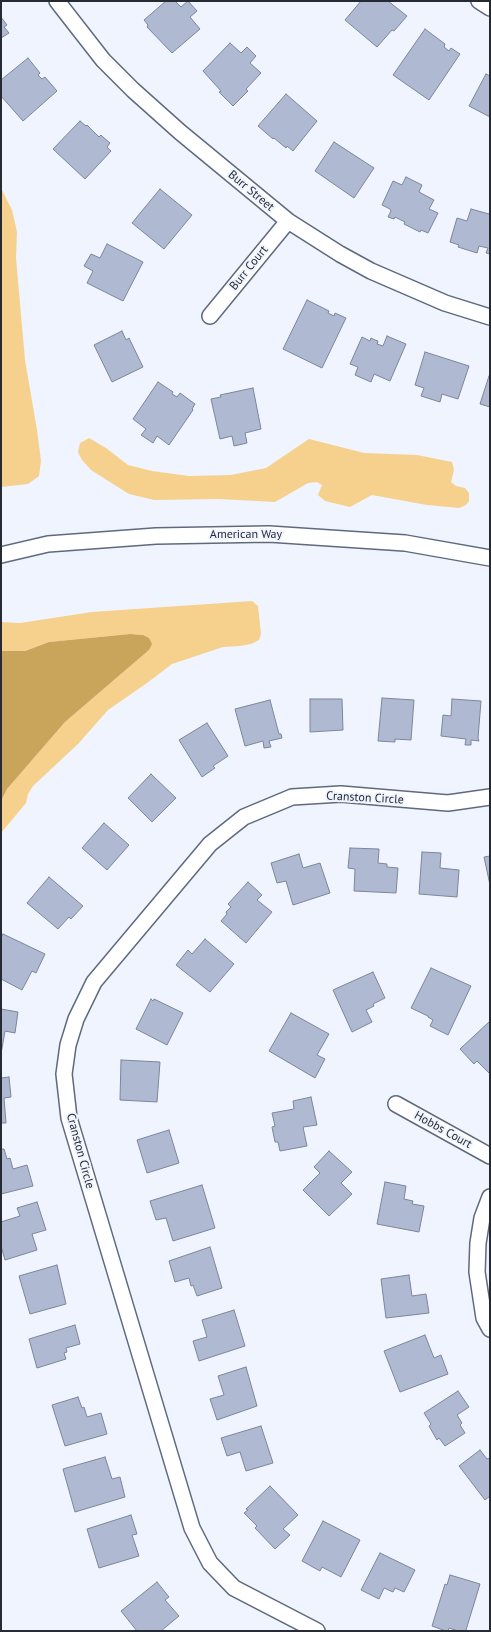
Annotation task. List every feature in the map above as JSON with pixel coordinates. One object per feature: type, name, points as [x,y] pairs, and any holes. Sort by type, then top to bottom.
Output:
[{"type":"street","name":"Burr Street","points":[[57,1],[103,60],[133,90],[180,132],[288,221],[332,250],[371,271],[445,303],[490,317]]},
{"type":"street","points":[[479,1],[490,8]]},
{"type":"street","name":"Burr Court","points":[[210,316],[288,221]]},
{"type":"street","name":"American Way","points":[[1,555],[48,544],[156,536],[269,534],[405,543],[490,558]]},
{"type":"street","name":"Cranston Circle","points":[[317,1631],[234,1588],[210,1563],[192,1528],[69,1118],[64,1074],[68,1045],[76,1019],[94,982],[203,852],[244,817],[292,798],[322,795],[341,794],[448,803],[490,798]]},
{"type":"street","name":"Hobbs Court","points":[[396,1104],[490,1156]]},
{"type":"street","points":[[490,1197],[482,1218],[477,1272],[484,1318],[490,1329]]},
{"type":"shaded area","points":[[1,188],[12,210],[17,232],[16,258],[25,360],[41,461],[39,476],[28,484],[1,487]]},
{"type":"shaded area","points":[[89,438],[128,465],[152,471],[189,476],[231,475],[266,468],[309,439],[364,453],[417,455],[452,462],[454,470],[451,482],[456,486],[465,488],[469,493],[469,501],[466,505],[459,508],[427,505],[372,495],[350,507],[325,501],[318,495],[322,485],[317,482],[308,483],[275,502],[219,499],[154,500],[129,494],[91,470],[78,452],[80,443]]},
{"type":"shaded area","points":[[252,601],[258,606],[261,634],[259,640],[251,644],[223,647],[172,664],[108,710],[78,744],[33,786],[28,794],[26,803],[1,833],[2,799],[7,789],[65,722],[149,650],[143,635],[130,634],[49,642],[25,651],[3,652],[1,651],[1,622],[20,623],[92,612]]},
{"type":"shaded area","points":[[130,634],[143,635],[149,638],[152,644],[149,650],[65,722],[7,789],[2,799],[1,811],[1,651],[25,651],[49,642]]},
{"type":"building","points":[[166,1],[175,1],[181,7],[188,1],[197,11],[190,17],[200,29],[172,53],[147,27],[148,25],[144,20]]},
{"type":"building","points":[[361,1],[388,1],[407,16],[377,47],[345,20]]},
{"type":"building","points":[[1,17],[7,25],[4,27],[9,33],[1,38]]},
{"type":"building","points":[[425,29],[445,44],[444,47],[449,51],[451,48],[460,54],[429,100],[393,75]]},
{"type":"building","points":[[230,43],[241,53],[247,47],[256,56],[250,63],[261,73],[246,89],[248,91],[233,106],[219,92],[221,91],[203,71]]},
{"type":"building","points":[[28,58],[40,73],[38,75],[42,79],[45,77],[57,91],[23,121],[1,96],[1,80]]},
{"type":"building","points":[[486,74],[490,76],[490,117],[469,106]]},
{"type":"building","points":[[286,94],[317,121],[293,151],[273,139],[258,126]]},
{"type":"building","points":[[80,121],[99,137],[101,135],[110,143],[107,147],[111,151],[85,179],[53,149]]},
{"type":"building","points":[[334,142],[374,168],[354,198],[315,171]]},
{"type":"building","points":[[406,177],[422,185],[419,192],[434,200],[429,209],[438,213],[428,233],[421,230],[420,232],[395,217],[394,219],[388,217],[390,209],[382,205],[393,181],[402,185]]},
{"type":"building","points":[[160,189],[192,215],[164,249],[132,223]]},
{"type":"building","points":[[471,209],[489,214],[490,211],[490,254],[486,253],[488,248],[479,246],[477,253],[458,247],[459,245],[450,242],[457,218],[467,221]]},
{"type":"building","points":[[107,244],[143,262],[123,301],[87,283],[93,271],[84,266],[91,254],[100,258]]},
{"type":"building","points":[[307,300],[329,311],[328,313],[334,316],[335,313],[346,318],[322,368],[283,349]]},
{"type":"building","points":[[122,331],[126,340],[129,338],[143,367],[112,382],[94,345]]},
{"type":"building","points":[[387,336],[406,344],[390,381],[374,374],[371,382],[355,375],[358,367],[350,364],[362,337],[370,341],[371,338],[378,341],[377,344],[383,346]]},
{"type":"building","points":[[425,352],[469,366],[458,399],[442,394],[440,402],[421,396],[424,388],[415,385]]},
{"type":"building","points":[[490,376],[490,407],[480,404]]},
{"type":"building","points":[[158,382],[177,397],[180,393],[195,404],[193,410],[169,445],[157,436],[153,443],[141,435],[146,429],[133,419]]},
{"type":"building","points":[[253,388],[261,429],[245,433],[247,443],[234,446],[232,436],[220,439],[211,399],[221,397],[220,395]]},
{"type":"building","points":[[382,698],[414,700],[411,740],[395,739],[395,742],[378,741]]},
{"type":"building","points":[[310,699],[342,699],[343,730],[310,732]]},
{"type":"building","points":[[452,699],[481,701],[479,741],[471,740],[471,745],[465,745],[466,739],[441,736],[443,715],[451,716]]},
{"type":"building","points":[[270,700],[279,734],[281,734],[282,738],[269,741],[271,747],[264,748],[263,741],[245,746],[235,709]]},
{"type":"building","points":[[207,723],[228,756],[213,766],[215,768],[202,777],[179,740]]},
{"type":"building","points":[[151,774],[176,798],[152,822],[128,798]]},
{"type":"building","points":[[104,823],[129,845],[107,870],[82,848]]},
{"type":"building","points":[[350,848],[379,849],[378,863],[387,864],[387,867],[398,868],[396,893],[354,891],[355,869],[348,868]]},
{"type":"building","points":[[422,852],[441,853],[440,868],[459,870],[457,897],[419,894]]},
{"type":"building","points":[[299,854],[303,868],[320,863],[330,893],[293,905],[286,881],[277,883],[271,863]]},
{"type":"building","points":[[490,856],[490,885],[484,857]]},
{"type":"building","points":[[49,877],[83,906],[58,929],[27,903]]},
{"type":"building","points":[[248,882],[262,895],[257,900],[272,912],[246,943],[221,921],[231,907],[228,904]]},
{"type":"building","points":[[3,934],[45,954],[36,973],[32,971],[22,990],[1,979],[1,938]]},
{"type":"building","points":[[205,939],[234,964],[210,992],[176,965],[188,950],[192,954]]},
{"type":"building","points":[[431,968],[471,986],[448,1035],[430,1026],[433,1020],[428,1016],[411,1008]]},
{"type":"building","points":[[373,972],[385,998],[366,1010],[372,1022],[352,1032],[333,990]]},
{"type":"building","points":[[151,999],[183,1013],[167,1045],[136,1029]]},
{"type":"building","points":[[1,1009],[18,1012],[15,1033],[5,1031],[1,1054]]},
{"type":"building","points":[[291,1013],[329,1034],[317,1055],[325,1059],[315,1078],[269,1051]]},
{"type":"building","points":[[490,1021],[490,1074],[477,1061],[474,1064],[460,1049]]},
{"type":"building","points":[[121,1060],[160,1062],[157,1102],[120,1100]]},
{"type":"building","points":[[9,1077],[11,1097],[4,1098],[6,1123],[1,1123],[1,1078]]},
{"type":"building","points":[[311,1097],[317,1125],[303,1127],[307,1146],[280,1151],[278,1142],[275,1142],[272,1127],[275,1126],[272,1113],[294,1109],[293,1101]]},
{"type":"building","points":[[169,1130],[179,1163],[147,1173],[137,1140]]},
{"type":"building","points":[[1,1149],[4,1149],[7,1159],[10,1158],[13,1169],[27,1165],[33,1186],[1,1194]]},
{"type":"building","points":[[329,1151],[352,1172],[341,1183],[352,1194],[329,1216],[303,1190],[320,1173],[314,1167]]},
{"type":"building","points":[[385,1182],[406,1186],[404,1199],[413,1201],[412,1204],[424,1206],[419,1232],[377,1224]]},
{"type":"building","points":[[202,1185],[215,1228],[173,1241],[166,1218],[156,1220],[150,1201]]},
{"type":"building","points":[[37,1202],[46,1230],[32,1234],[37,1250],[5,1260],[1,1246],[1,1222],[20,1216],[17,1208]]},
{"type":"building","points":[[210,1247],[222,1288],[197,1296],[189,1278],[175,1282],[169,1261]]},
{"type":"building","points":[[57,1265],[66,1304],[30,1314],[19,1276]]},
{"type":"building","points":[[409,1275],[412,1296],[426,1294],[429,1313],[386,1318],[381,1279]]},
{"type":"building","points":[[234,1310],[245,1346],[199,1361],[193,1341],[207,1337],[202,1320]]},
{"type":"building","points":[[75,1325],[80,1344],[66,1348],[67,1352],[64,1353],[66,1359],[37,1368],[29,1339]]},
{"type":"building","points":[[425,1335],[434,1358],[441,1355],[448,1374],[400,1392],[384,1351]]},
{"type":"building","points":[[246,1367],[257,1406],[217,1420],[210,1399],[224,1395],[218,1376]]},
{"type":"building","points":[[458,1391],[469,1407],[457,1415],[465,1433],[445,1446],[439,1438],[437,1440],[429,1426],[431,1424],[424,1413]]},
{"type":"building","points":[[78,1397],[87,1417],[101,1413],[107,1434],[65,1446],[52,1405]]},
{"type":"building","points":[[261,1426],[273,1463],[246,1471],[240,1452],[227,1456],[221,1438]]},
{"type":"building","points":[[480,1450],[487,1459],[490,1458],[490,1496],[485,1500],[459,1466]]},
{"type":"building","points":[[105,1457],[112,1479],[120,1477],[125,1497],[75,1512],[63,1469]]},
{"type":"building","points":[[270,1486],[298,1515],[283,1529],[290,1535],[275,1549],[244,1513]]},
{"type":"building","points":[[131,1515],[137,1534],[132,1535],[139,1556],[99,1568],[87,1529]]},
{"type":"building","points":[[323,1521],[360,1540],[341,1577],[322,1567],[320,1571],[302,1561]]},
{"type":"building","points":[[380,1553],[415,1570],[404,1592],[395,1588],[393,1592],[384,1588],[379,1599],[361,1590]]},
{"type":"building","points":[[450,1575],[480,1584],[467,1631],[449,1628],[446,1631],[432,1626],[445,1584],[447,1585]]},
{"type":"building","points":[[157,1582],[169,1597],[165,1600],[179,1616],[161,1631],[137,1631],[121,1611]]}]
